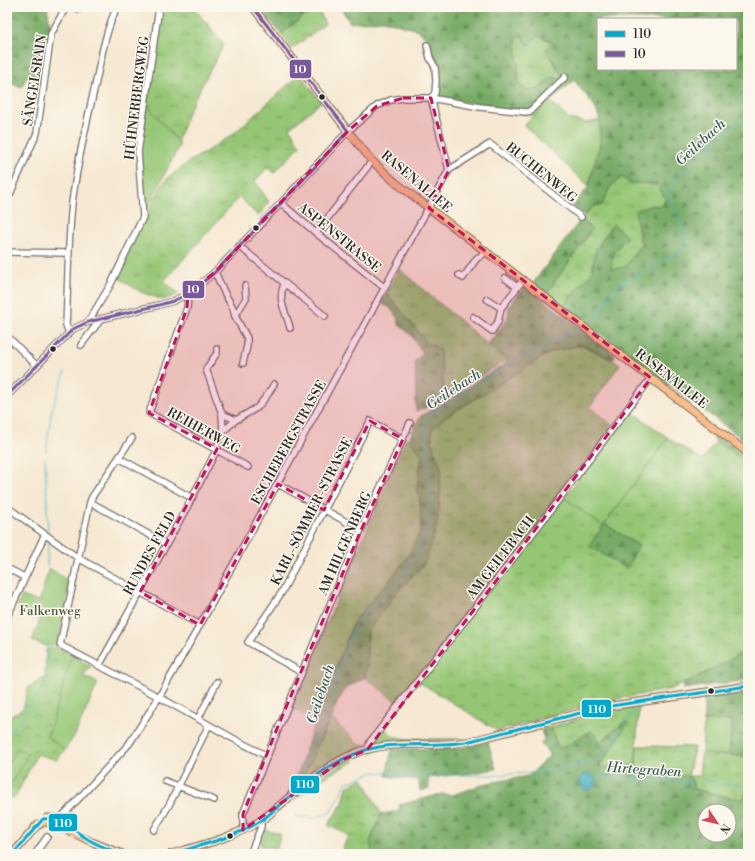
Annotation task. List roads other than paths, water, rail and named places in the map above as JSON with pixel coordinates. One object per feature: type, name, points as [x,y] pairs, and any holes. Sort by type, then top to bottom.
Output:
[{"type":"main road","name":"RASENALLEE","points":[[253,7],[372,161],[395,182],[591,330],[748,452]]},
{"type":"main road","points":[[171,854],[211,843],[243,830],[261,820],[314,778],[342,760],[367,750],[400,744],[460,743],[604,707],[748,686]]},
{"type":"main road","points":[[12,854],[35,827],[50,818],[108,852],[122,854]]},
{"type":"street","name":"SÄNGELSRAIN","points":[[7,201],[36,133],[51,34],[66,7]]},
{"type":"street","points":[[69,333],[66,325],[72,204],[83,138],[108,27],[117,7]]},
{"type":"street","name":"HÜHNERBERGWEG","points":[[88,322],[111,284],[143,217],[138,152],[159,7]]},
{"type":"street","points":[[427,45],[430,58],[436,67],[435,87],[431,98],[449,170]]},
{"type":"street","points":[[7,396],[69,333],[88,322],[159,305],[173,301],[188,294],[215,272],[258,224],[281,203],[348,131],[377,106],[391,100],[403,98],[431,98],[480,107],[526,112],[530,111],[565,77]]},
{"type":"street","name":"BUCHENWEG","points":[[449,170],[490,144],[581,217]]},
{"type":"street","points":[[316,233],[372,161]]},
{"type":"street","name":"ESCHEBERGSTRASSE","points":[[58,822],[129,744],[159,697],[278,484],[449,170]]},
{"type":"street","name":"ASPENSTRASSE","points":[[281,203],[385,288]]},
{"type":"street","points":[[239,246],[324,316]]},
{"type":"street","points":[[459,275],[463,278],[477,258],[486,251]]},
{"type":"street","points":[[7,252],[69,253]]},
{"type":"street","points":[[215,272],[224,292],[234,308],[235,316],[247,338],[247,346],[243,363]]},
{"type":"street","points":[[505,278],[517,287]]},
{"type":"street","points":[[473,317],[492,331],[498,322],[501,308],[523,280]]},
{"type":"street","points":[[284,284],[281,292],[282,305],[290,328]]},
{"type":"street","points":[[235,316],[246,298],[245,286]]},
{"type":"street","name":"REIHERWEG","points":[[188,294],[187,308],[149,412],[248,467]]},
{"type":"street","points":[[487,299],[501,308]]},
{"type":"street","points":[[81,345],[101,319]]},
{"type":"street","points":[[7,336],[37,366]]},
{"type":"street","points":[[217,349],[217,353],[206,369],[222,414],[223,431]]},
{"type":"street","name":"AM GEILEBACH","points":[[367,750],[370,742],[543,520],[651,378]]},
{"type":"street","points":[[223,431],[236,420],[258,407],[274,384]]},
{"type":"street","points":[[222,414],[236,420]]},
{"type":"street","name":"KARL-SÖMMER-STRASSE","points":[[301,672],[248,642],[282,592],[370,421],[403,439]]},
{"type":"street","name":"AM HILGENBERG","points":[[243,830],[243,814],[301,672],[361,530],[410,423]]},
{"type":"street","name":"RUNDES FELD","points":[[99,666],[192,498],[217,449],[219,438],[223,431]]},
{"type":"street","points":[[132,438],[90,502],[60,645],[267,756]]},
{"type":"street","points":[[119,458],[192,498]]},
{"type":"street","points":[[278,484],[361,530]]},
{"type":"street","points":[[90,502],[166,544]]},
{"type":"street","points":[[7,507],[78,558],[200,625]]},
{"type":"street","points":[[7,617],[44,534]]},
{"type":"street","points":[[7,568],[24,577]]},
{"type":"street","points":[[198,719],[217,682]]},
{"type":"street","points":[[154,830],[178,787],[209,725]]},
{"type":"street","points":[[165,781],[214,800]]},
{"type":"street","points":[[250,854],[261,827],[261,820]]},
{"type":"street","points":[[34,854],[47,837]]},
{"type":"water","points":[[588,774],[595,779],[596,782],[591,789],[588,790],[581,785],[580,782],[585,775]]},
{"type":"waterway","name":"Geilebach","points":[[589,326],[598,316],[616,286],[689,247],[669,194],[679,175],[748,113]]},
{"type":"waterway","name":"Geilebach","points":[[290,792],[326,716],[341,663],[355,625],[405,571],[419,553],[432,511],[426,433],[427,417],[520,358],[560,337],[580,329]]},
{"type":"waterway","points":[[46,451],[52,409],[65,372]]},
{"type":"waterway","points":[[45,459],[48,530]]},
{"type":"waterway","points":[[47,566],[48,540]]},
{"type":"waterway","points":[[47,638],[48,647]]},
{"type":"waterway","points":[[7,735],[21,719],[45,682],[47,651]]},
{"type":"waterway","points":[[296,816],[311,818],[330,813],[346,783],[374,772],[412,775],[496,775],[530,773],[597,762],[611,745],[634,710]]},
{"type":"waterway","name":"Hirtegraben","points":[[596,776],[691,783]]},
{"type":"waterway","name":"Hirtegraben","points":[[703,779],[715,783],[748,785]]},
{"type":"park label","name":"Falkenweg","points":[[50,610]]}]
